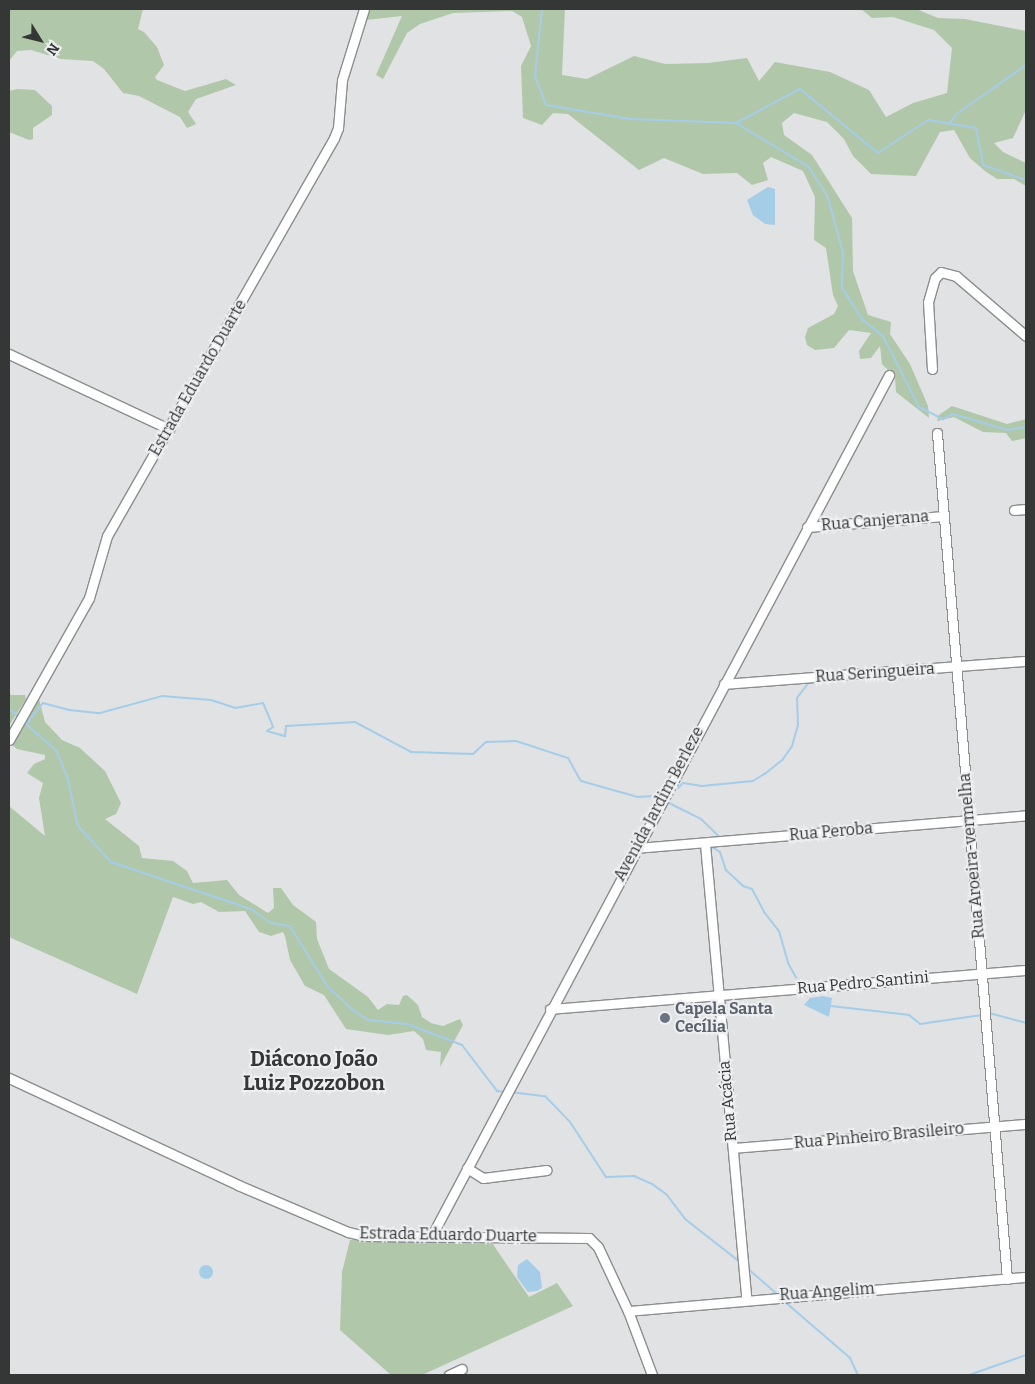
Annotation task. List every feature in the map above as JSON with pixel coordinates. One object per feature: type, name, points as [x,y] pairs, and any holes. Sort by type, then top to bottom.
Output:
[{"type":"street","name":"Estrada Eduardo Duarte","points":[[9,740],[89,598],[107,536],[334,138],[338,128],[342,80],[364,9]]},
{"type":"street","points":[[932,369],[928,302],[935,278],[947,271],[1026,336]]},
{"type":"street","points":[[9,354],[169,429]]},
{"type":"street","name":"Avenida Jardim Berleze","points":[[432,1235],[550,1009],[888,375]]},
{"type":"street","name":"Rua Aroeira-vermelha","points":[[937,433],[1007,1279]]},
{"type":"street","points":[[1014,510],[1026,509]]},
{"type":"street","name":"Rua Canjerana","points":[[807,527],[944,516]]},
{"type":"street","name":"Rua Seringueira","points":[[724,684],[1026,662]]},
{"type":"street","name":"Rua Peroba","points":[[636,848],[705,844],[1026,815]]},
{"type":"street","name":"Rua Acácia","points":[[705,844],[746,1298]]},
{"type":"street","name":"Rua Pedro Santini","points":[[550,1009],[1026,970]]},
{"type":"street","name":"Estrada Eduardo Duarte","points":[[9,1078],[238,1185],[348,1232],[366,1236],[432,1235],[589,1238],[598,1247],[628,1311],[652,1375]]},
{"type":"street","name":"Rua Pinheiro Brasileiro","points":[[733,1148],[1026,1124]]},
{"type":"street","points":[[466,1168],[483,1178],[547,1170]]},
{"type":"street","name":"Rua Angelim","points":[[628,1311],[746,1298],[1026,1277]]},
{"type":"street","points":[[449,1375],[462,1370]]},
{"type":"green space","points":[[9,9],[143,9],[138,29],[144,32],[157,47],[164,65],[155,77],[157,80],[185,91],[226,79],[236,85],[196,99],[188,112],[196,124],[187,128],[180,117],[139,96],[123,93],[104,69],[93,61],[61,59],[31,50],[17,51],[9,61]]},
{"type":"green space","points":[[369,9],[565,9],[562,75],[587,79],[634,56],[665,64],[708,63],[747,58],[759,81],[775,62],[830,72],[869,90],[886,117],[913,103],[947,93],[952,48],[934,30],[893,17],[872,18],[861,9],[916,9],[938,18],[965,19],[1026,31],[1026,110],[1013,138],[994,143],[1003,152],[1026,163],[1026,186],[1014,179],[997,179],[985,171],[970,158],[954,130],[940,132],[916,176],[871,174],[853,156],[844,139],[827,122],[794,113],[782,123],[784,135],[812,155],[852,218],[853,271],[868,315],[891,322],[890,334],[910,364],[928,406],[929,418],[896,392],[895,377],[882,364],[880,346],[871,358],[860,359],[859,351],[871,333],[849,330],[834,348],[815,350],[807,345],[805,337],[808,328],[834,314],[838,306],[833,295],[826,248],[814,240],[815,197],[803,171],[771,157],[763,163],[768,180],[752,185],[737,173],[703,174],[664,158],[639,170],[568,114],[553,113],[542,125],[523,118],[521,66],[531,46],[522,17],[512,11],[453,13],[420,24],[407,33],[383,79],[376,75],[402,16],[366,20]]},
{"type":"green space","points":[[17,89],[35,90],[52,106],[52,115],[33,128],[33,139],[29,140],[9,132],[9,91]]},
{"type":"green space","points":[[952,406],[1007,424],[1026,419],[1026,438],[1012,441],[1006,433],[983,432],[954,417],[937,421],[939,415]]},
{"type":"green space","points":[[9,691],[11,695],[25,695],[26,699],[9,726]]},
{"type":"green space","points":[[38,695],[45,722],[62,740],[80,748],[105,771],[121,803],[116,814],[105,819],[139,846],[142,858],[173,861],[187,871],[193,883],[227,880],[239,895],[268,913],[274,908],[273,888],[281,888],[293,905],[316,922],[317,939],[329,969],[368,997],[378,1010],[387,1004],[399,1005],[403,996],[407,995],[418,1005],[422,1017],[431,1023],[443,1026],[460,1019],[463,1025],[440,1067],[441,1052],[426,1050],[423,1039],[414,1031],[388,1035],[346,1029],[324,995],[305,986],[290,960],[283,932],[271,936],[259,932],[245,911],[219,912],[201,902],[193,904],[173,897],[137,994],[9,937],[9,806],[45,836],[39,798],[43,783],[27,773],[34,764],[45,759],[45,755],[17,749],[11,744]]},
{"type":"green space","points":[[350,1240],[490,1240],[529,1297],[557,1283],[573,1306],[422,1375],[391,1375],[340,1330],[342,1272]]},
{"type":"water","points":[[768,187],[775,189],[775,225],[765,224],[753,215],[747,200]]},
{"type":"water","points":[[823,996],[832,998],[829,1017],[804,1005],[810,998]]},
{"type":"water","points":[[527,1259],[540,1272],[542,1288],[537,1291],[528,1292],[517,1277],[518,1265]]},
{"type":"water","points":[[203,1265],[209,1265],[213,1272],[209,1279],[203,1279],[199,1275],[199,1269]]},
{"type":"waterway","points":[[542,9],[535,76],[546,105],[630,119],[736,123],[800,89],[878,153],[928,120],[976,128],[983,165],[1026,180]]},
{"type":"waterway","points":[[949,124],[958,113],[1026,65]]},
{"type":"waterway","points":[[736,123],[809,167],[828,198],[843,252],[842,288],[863,320],[883,336],[919,407],[943,419],[953,414],[1007,430],[1026,427]]},
{"type":"waterway","points":[[673,787],[678,788],[683,783],[702,786],[753,781],[766,773],[783,759],[792,746],[798,725],[797,698],[810,681]]},
{"type":"waterway","points":[[26,724],[43,703],[69,710],[100,713],[162,696],[211,700],[235,708],[263,703],[273,727],[267,731],[285,736],[286,726],[355,722],[411,752],[473,754],[486,742],[516,741],[568,758],[581,781],[638,797],[654,796],[664,790]]},
{"type":"waterway","points":[[9,709],[19,717]]},
{"type":"waterway","points":[[22,721],[56,750],[67,776],[78,826],[111,862],[251,909],[271,923],[290,926],[327,986],[354,1011],[368,1020],[407,1024],[462,1045],[497,1091],[506,1092]]},
{"type":"waterway","points":[[665,801],[701,819],[721,838]]},
{"type":"waterway","points":[[714,844],[712,847],[720,852],[726,870],[743,886],[752,889],[764,912],[779,931],[788,963],[801,986]]},
{"type":"waterway","points":[[831,1006],[909,1015],[920,1024],[982,1015]]},
{"type":"waterway","points":[[989,1013],[1026,1023]]},
{"type":"waterway","points":[[510,1092],[545,1096],[570,1122],[606,1177],[634,1176],[652,1184],[667,1195],[685,1219],[740,1262]]},
{"type":"waterway","points":[[746,1267],[778,1295]]},
{"type":"waterway","points":[[785,1302],[850,1358],[858,1375]]},
{"type":"waterway","points":[[969,1375],[1026,1355]]},
{"type":"place","name":"Capela Santa Cecília","points":[[665,1018]]},
{"type":"district","name":"Diácono João Luiz Pozzobon","points":[[314,1071]]}]
